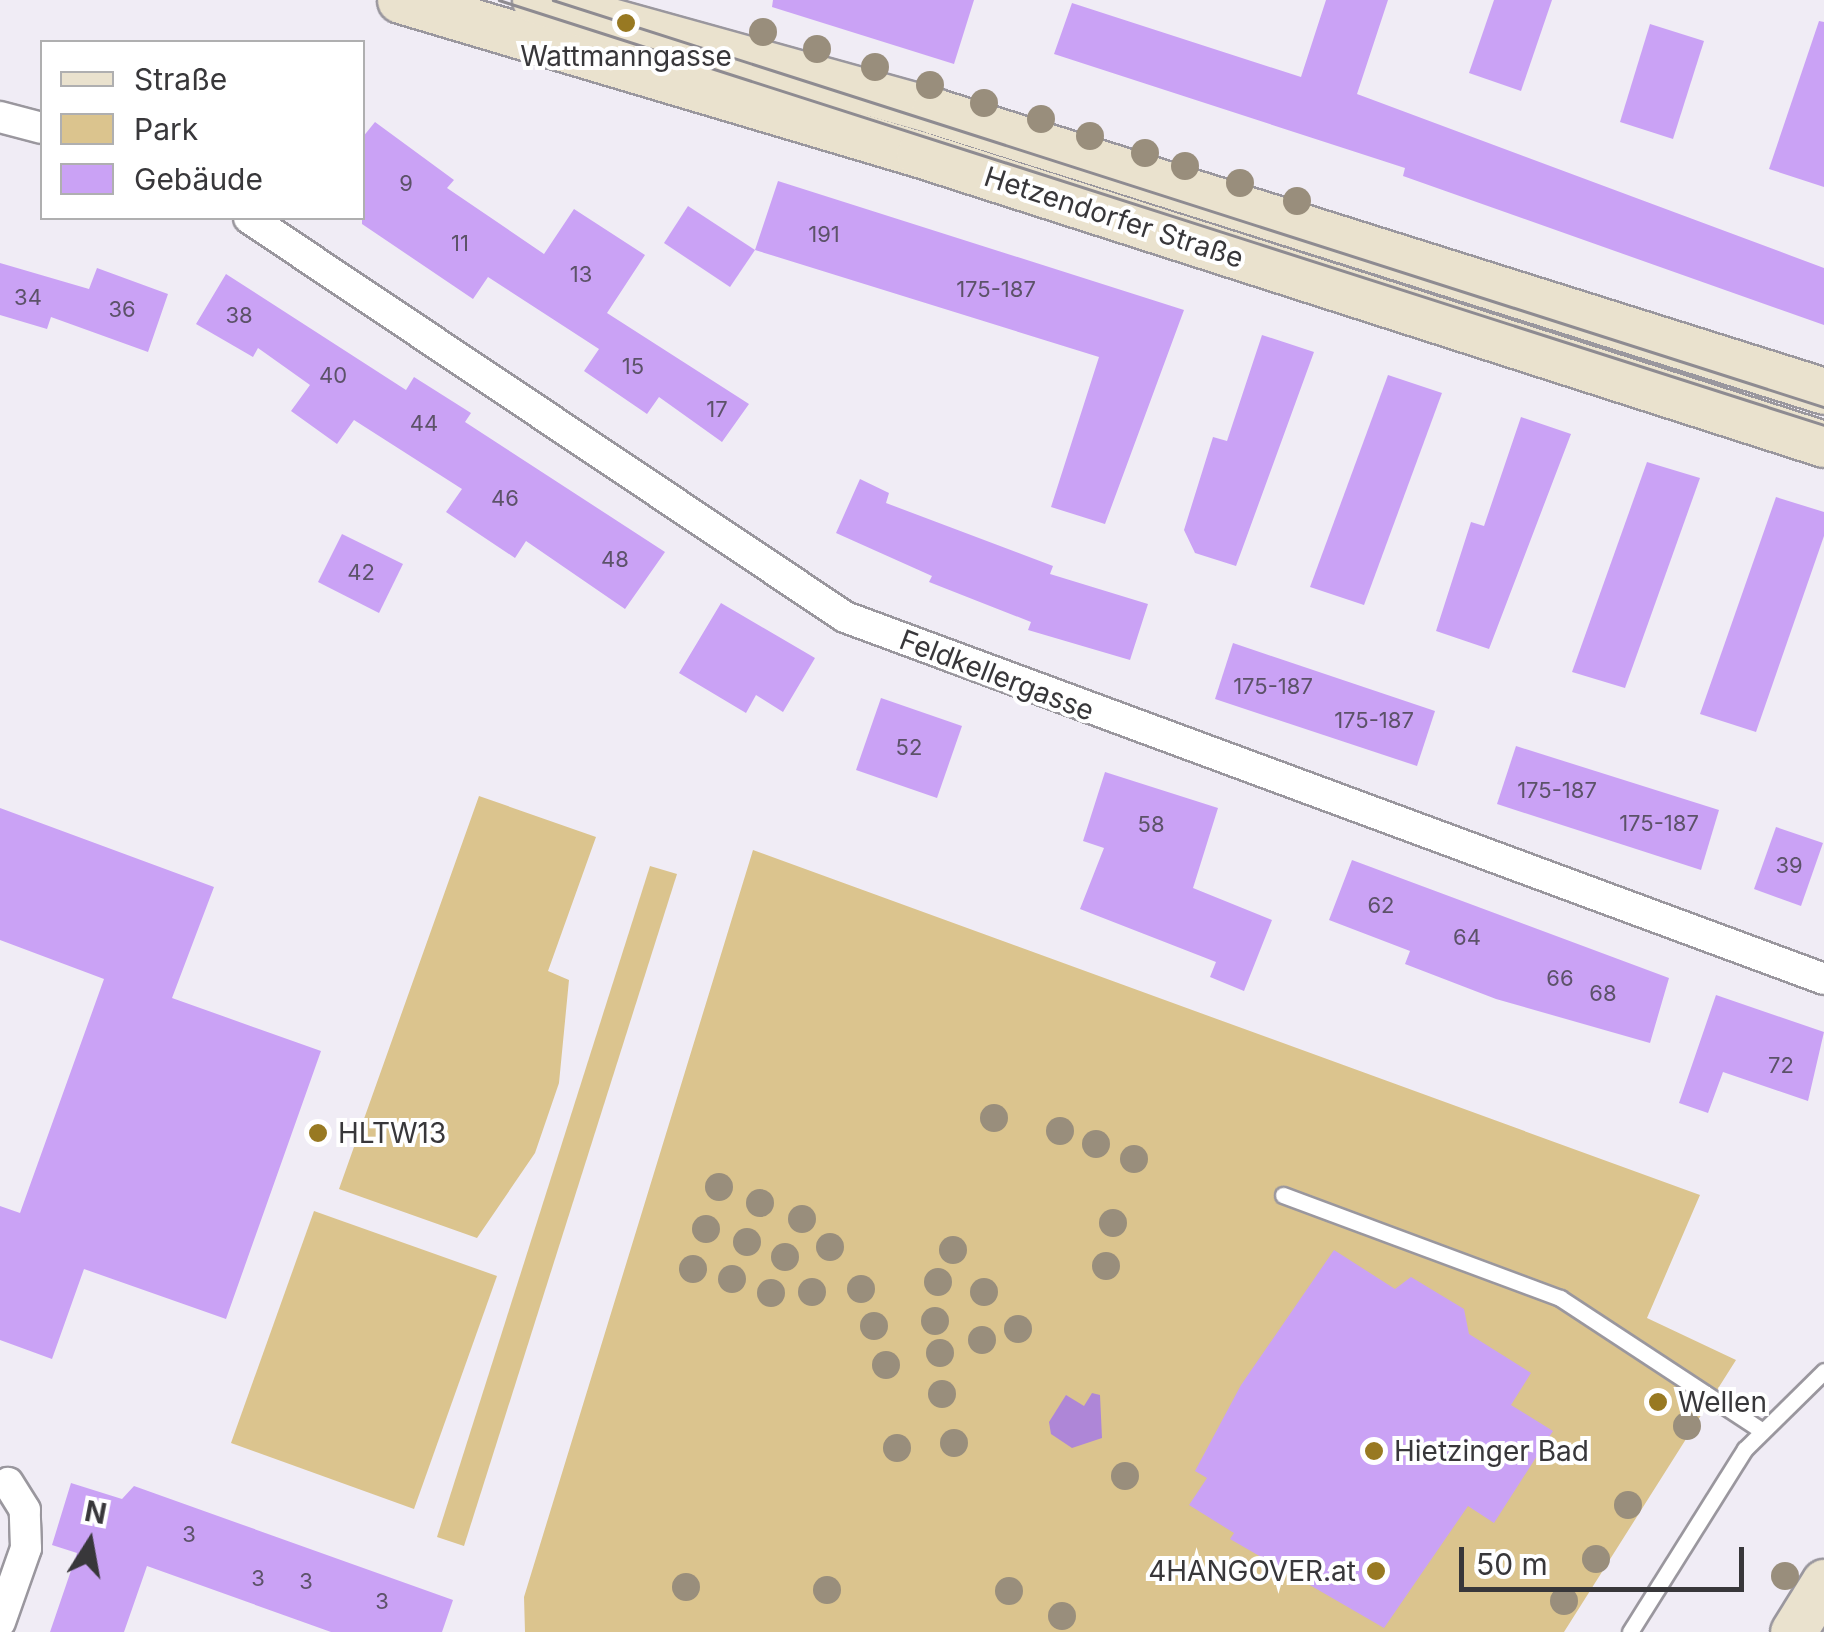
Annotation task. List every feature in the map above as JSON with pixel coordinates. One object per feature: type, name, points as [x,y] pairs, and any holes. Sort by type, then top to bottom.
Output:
[{"type":"main road","name":"Hetzendorfer Straße","points":[[404,0],[937,160],[1824,444]]},
{"type":"main road","name":"Hetzendorfer Straße","points":[[535,0],[934,111],[1824,390]]},
{"type":"main road","points":[[1793,1632],[1824,1582]]},
{"type":"street","points":[[0,117],[40,127]]},
{"type":"street","name":"Feldkellergasse","points":[[252,220],[845,617],[1824,979]]},
{"type":"street","points":[[0,1622],[26,1548],[25,1510],[8,1483]]},
{"type":"lane","points":[[1283,1195],[1560,1298],[1761,1430]]},
{"type":"lane","points":[[1630,1632],[1761,1430],[1824,1371]]},
{"type":"green space","points":[[479,796],[596,837],[548,971],[569,980],[559,1083],[535,1153],[477,1238],[339,1189]]},
{"type":"green space","points":[[753,850],[1700,1195],[1647,1318],[1736,1360],[1564,1632],[525,1632],[524,1597]]},
{"type":"green space","points":[[650,866],[677,874],[464,1546],[437,1537]]},
{"type":"green space","points":[[314,1211],[497,1276],[414,1509],[231,1443]]},
{"type":"shaded area","points":[[1092,1393],[1100,1395],[1102,1438],[1072,1448],[1051,1434],[1049,1422],[1066,1395],[1084,1406]]},
{"type":"building","points":[[773,0],[974,0],[954,64],[772,7]]},
{"type":"building","points":[[1326,0],[1388,0],[1357,94],[1824,268],[1824,325],[1403,176],[1405,168],[1054,54],[1072,3],[1301,77]]},
{"type":"building","points":[[1494,0],[1552,0],[1521,91],[1469,73]]},
{"type":"building","points":[[1819,21],[1824,22],[1824,187],[1769,169]]},
{"type":"building","points":[[1650,24],[1704,41],[1673,139],[1620,122]]},
{"type":"building","points":[[375,122],[454,180],[447,188],[544,254],[574,209],[645,255],[607,313],[749,404],[722,442],[659,397],[647,414],[584,371],[599,349],[488,277],[473,299],[362,224],[365,134]]},
{"type":"building","points":[[778,181],[1184,310],[1105,524],[1051,507],[1099,357],[755,250]]},
{"type":"building","points":[[688,206],[755,250],[730,287],[664,243]]},
{"type":"building","points":[[0,263],[89,289],[97,268],[168,294],[148,352],[51,317],[47,329],[0,315]]},
{"type":"building","points":[[226,274],[406,390],[414,377],[471,413],[465,422],[665,552],[625,609],[526,541],[515,558],[446,512],[462,489],[354,420],[337,444],[291,411],[310,385],[258,348],[253,357],[196,324]]},
{"type":"building","points":[[1262,335],[1314,352],[1236,566],[1195,553],[1184,530],[1213,437],[1227,441]]},
{"type":"building","points":[[1388,375],[1442,393],[1364,605],[1310,587]]},
{"type":"building","points":[[1521,417],[1571,434],[1489,649],[1436,631],[1471,522],[1484,526]]},
{"type":"building","points":[[1647,462],[1700,478],[1625,688],[1572,672]]},
{"type":"building","points":[[860,479],[889,493],[886,503],[1053,566],[1050,574],[1148,604],[1130,660],[1028,630],[1031,622],[929,582],[932,576],[836,533]]},
{"type":"building","points":[[1776,497],[1824,512],[1824,536],[1756,732],[1700,714]]},
{"type":"building","points":[[342,534],[403,564],[379,613],[318,582]]},
{"type":"building","points":[[721,603],[815,658],[783,712],[756,695],[746,713],[679,673]]},
{"type":"building","points":[[1233,643],[1435,711],[1417,766],[1215,699]]},
{"type":"building","points":[[881,698],[962,726],[937,798],[856,770]]},
{"type":"building","points":[[1516,746],[1719,810],[1701,870],[1497,804]]},
{"type":"building","points":[[1105,772],[1218,808],[1193,888],[1272,920],[1244,991],[1210,977],[1216,962],[1080,909],[1104,848],[1083,841]]},
{"type":"building","points":[[0,808],[214,887],[172,998],[321,1051],[226,1319],[84,1269],[52,1359],[0,1340],[0,1206],[20,1213],[104,979],[0,940]]},
{"type":"building","points":[[1776,827],[1823,843],[1801,906],[1754,889]]},
{"type":"building","points":[[1352,860],[1669,978],[1650,1043],[1496,999],[1405,964],[1410,951],[1329,920]]},
{"type":"building","points":[[1716,995],[1824,1032],[1808,1101],[1723,1072],[1708,1113],[1679,1103]]},
{"type":"building","name":"Hietzinger Bad","points":[[1334,1250],[1395,1289],[1411,1277],[1464,1309],[1469,1334],[1531,1373],[1511,1405],[1553,1431],[1494,1523],[1468,1506],[1384,1628],[1230,1539],[1234,1533],[1189,1505],[1207,1478],[1195,1471],[1241,1385]]},
{"type":"building","points":[[71,1483],[122,1499],[134,1486],[453,1600],[442,1632],[331,1632],[147,1566],[124,1632],[50,1632],[77,1553],[52,1545]]},
{"type":"tram line","points":[[499,0],[1824,425]]},
{"type":"tram line","points":[[553,0],[1824,407]]},
{"type":"place","name":"Wattmanngasse","points":[[626,23]]},
{"type":"place","name":"HLTW13","points":[[318,1133]]},
{"type":"place","name":"Wellen","points":[[1658,1402]]},
{"type":"place","name":"Hietzinger Bad","points":[[1374,1451]]},
{"type":"place","name":"4HANGOVER.at","points":[[1376,1571]]}]
